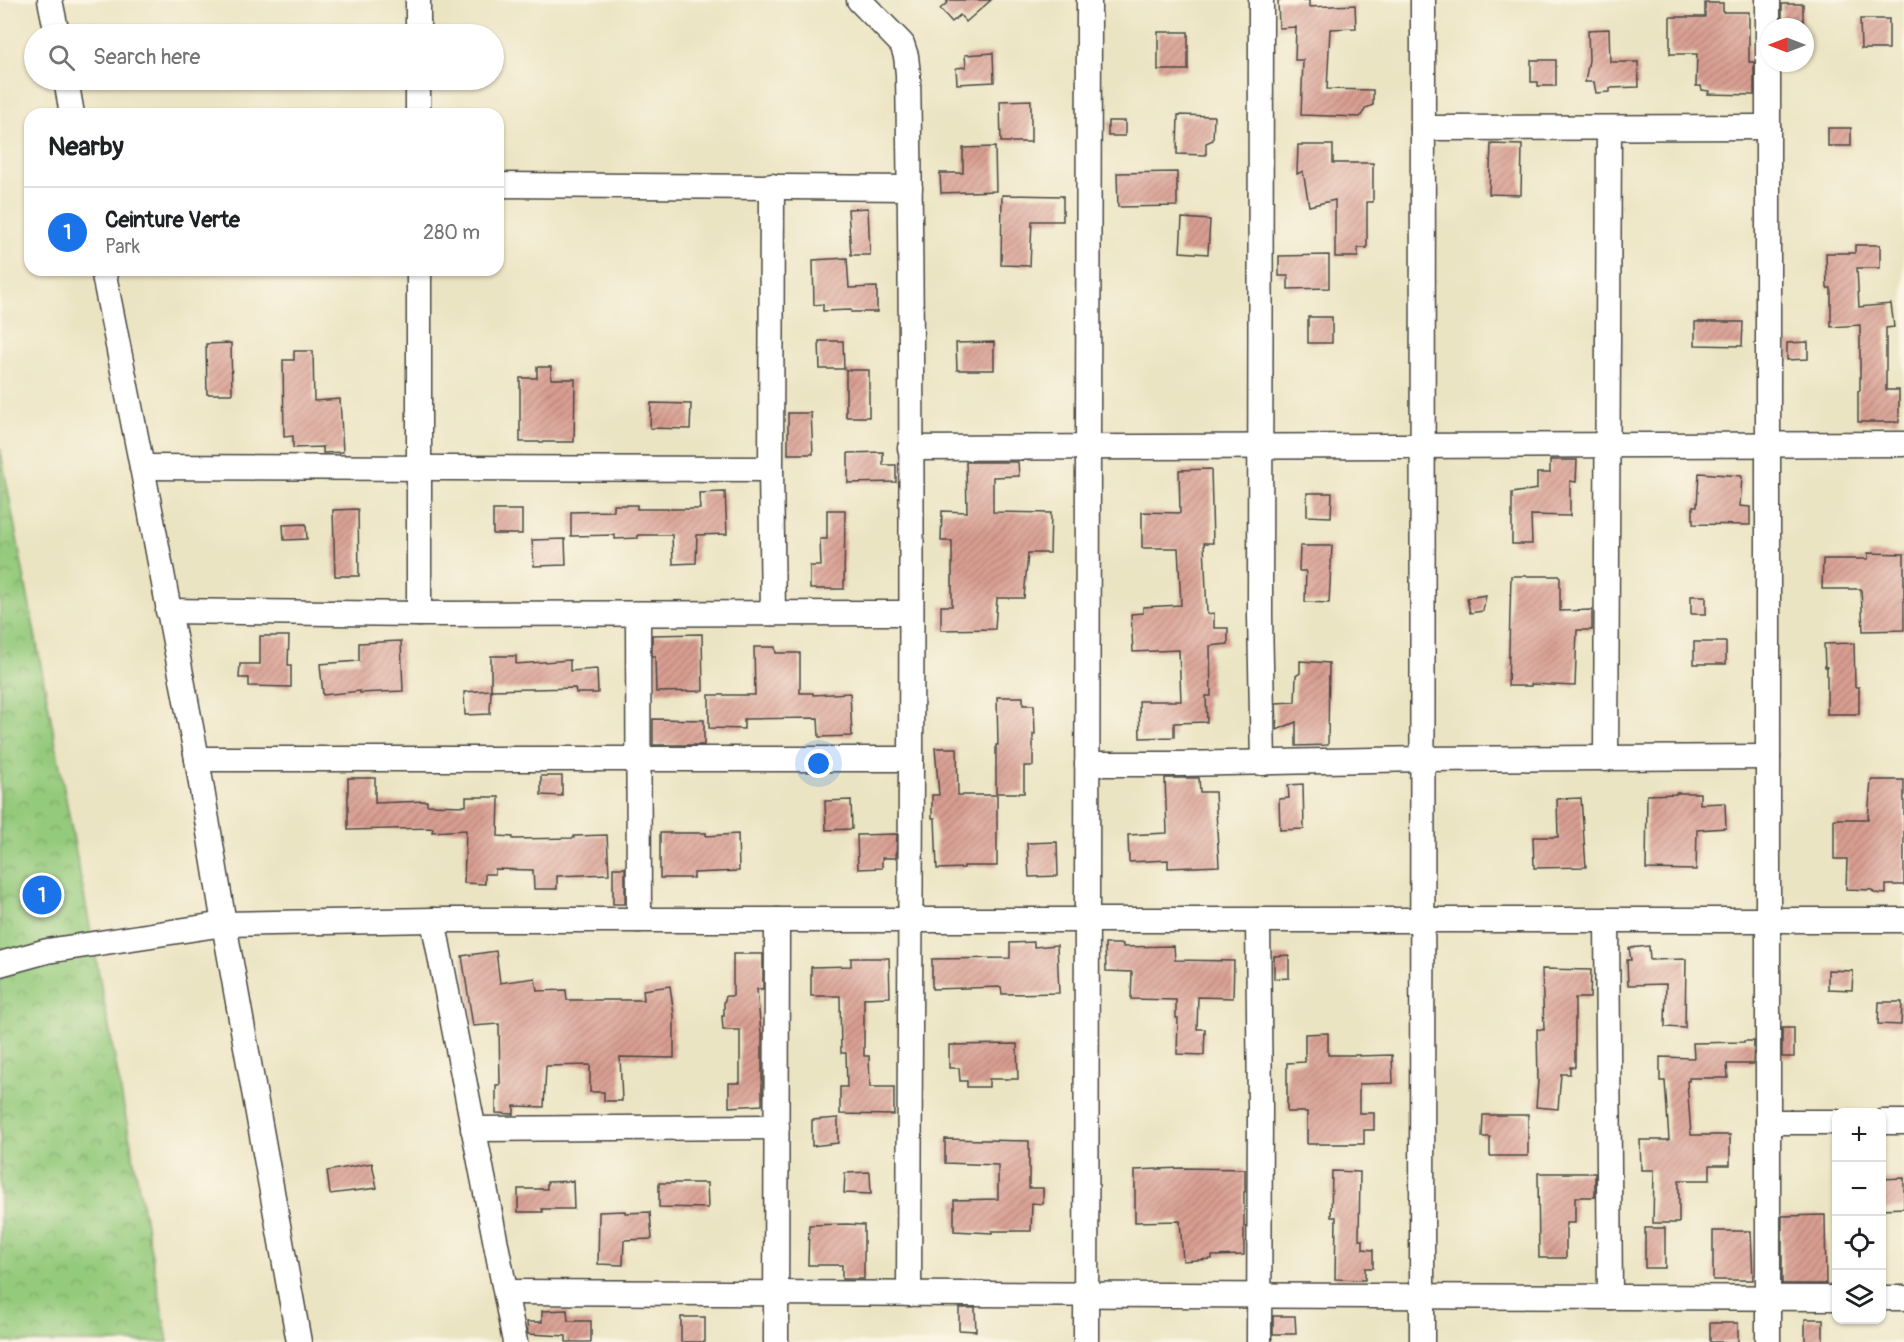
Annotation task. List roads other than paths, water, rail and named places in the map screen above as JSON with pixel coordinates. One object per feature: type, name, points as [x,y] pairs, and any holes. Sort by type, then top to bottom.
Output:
[{"type":"street","points":[[50,0],[55,24]]},
{"type":"street","points":[[418,0],[418,24]]},
{"type":"street","points":[[859,0],[902,44],[908,74],[911,614],[909,1294]]},
{"type":"street","points":[[1086,1342],[1089,0]]},
{"type":"street","points":[[1261,0],[1260,616],[1263,763]]},
{"type":"street","points":[[1422,1342],[1423,0]]},
{"type":"street","points":[[1768,0],[1768,1342]]},
{"type":"street","points":[[68,90],[71,108]]},
{"type":"street","points":[[418,90],[418,108]]},
{"type":"street","points":[[1423,128],[1768,127]]},
{"type":"street","points":[[1606,759],[1609,128]]},
{"type":"street","points":[[504,185],[910,188]]},
{"type":"street","points":[[772,186],[773,614]]},
{"type":"street","points":[[104,276],[197,759],[224,924],[299,1342]]},
{"type":"street","points":[[418,276],[419,614]]},
{"type":"street","points":[[910,448],[1904,444]]},
{"type":"street","points":[[142,467],[771,469]]},
{"type":"street","points":[[168,611],[419,614],[911,614]]},
{"type":"street","points":[[639,614],[639,920]]},
{"type":"street","points":[[1087,764],[1768,757]]},
{"type":"street","points":[[197,759],[911,759]]},
{"type":"street","points":[[0,964],[47,951],[224,924],[433,920],[1904,920]]},
{"type":"street","points":[[433,920],[515,1342]]},
{"type":"street","points":[[776,1342],[777,920]]},
{"type":"street","points":[[1258,920],[1259,1342]]},
{"type":"street","points":[[1607,920],[1610,1297]]},
{"type":"street","points":[[1768,1122],[1832,1122]]},
{"type":"street","points":[[1886,1122],[1904,1122]]},
{"type":"street","points":[[473,1129],[777,1127]]},
{"type":"street","points":[[506,1292],[1832,1298]]},
{"type":"street","points":[[1886,1298],[1904,1298]]},
{"type":"place","name":"Ceinture Verte","points":[[42,895]]}]
